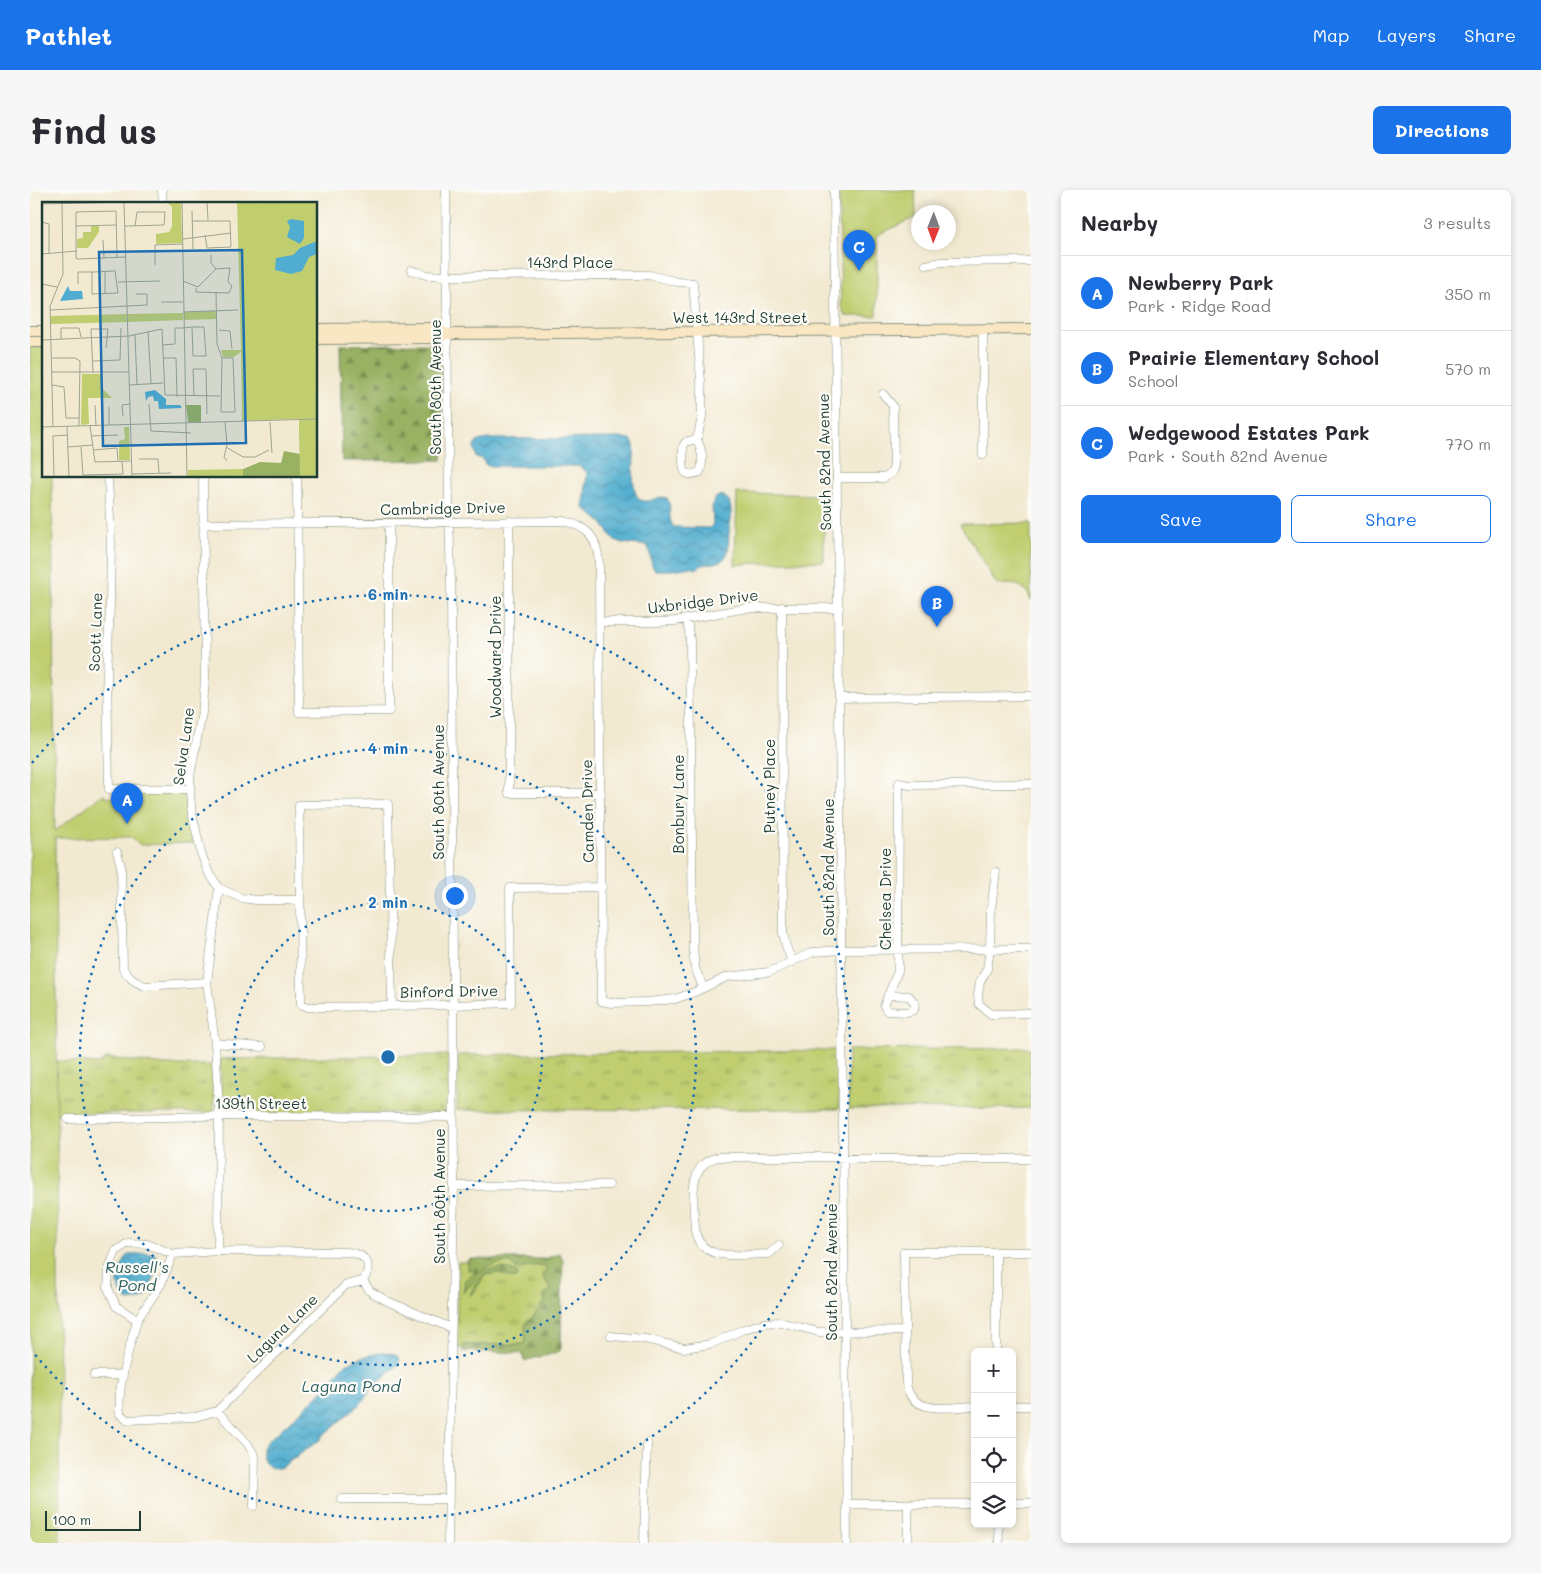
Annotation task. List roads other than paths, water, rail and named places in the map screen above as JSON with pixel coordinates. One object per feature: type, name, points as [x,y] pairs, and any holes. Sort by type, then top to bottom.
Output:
[{"type":"main road","name":"West 143rd Street","points":[[318,329],[433,328],[448,334]]},
{"type":"main road","name":"West 143rd Street","points":[[318,339],[434,338],[448,334],[1031,330]]},
{"type":"street","name":"South 80th Avenue","points":[[446,190],[451,583],[454,1117],[448,1543]]},
{"type":"street","name":"South 82nd Avenue","points":[[834,190],[837,331],[847,1543]]},
{"type":"street","points":[[926,265],[942,262],[1031,261]]},
{"type":"street","name":"143rd Place","points":[[412,270],[426,275],[446,276],[649,275],[678,282],[692,283],[696,332]]},
{"type":"street","points":[[983,330],[983,455]]},
{"type":"street","points":[[696,332],[702,393],[702,417],[697,440],[701,447],[702,466],[700,472],[693,475],[684,472],[683,446],[686,442],[697,440]]},
{"type":"street","points":[[838,478],[884,478],[892,471],[894,465],[893,406],[883,394]]},
{"type":"street","name":"Scott Lane","points":[[108,478],[111,543],[107,674],[109,789],[190,789]]},
{"type":"street","name":"Selva Lane","points":[[203,478],[205,679],[203,707],[190,776],[190,789],[191,808],[201,853],[208,871],[218,888]]},
{"type":"street","points":[[297,478],[299,712],[389,712],[389,523]]},
{"type":"street","name":"Cambridge Drive","points":[[203,524],[509,521],[563,521],[577,524],[585,529],[596,543],[600,622]]},
{"type":"street","name":"Woodward Drive","points":[[509,521],[509,793],[601,793]]},
{"type":"street","name":"Putney Place","points":[[782,607],[784,933],[786,946],[792,962]]},
{"type":"street","name":"Uxbridge Drive","points":[[600,622],[658,622],[687,619],[747,608],[839,608]]},
{"type":"street","name":"Bonbury Lane","points":[[687,619],[690,640],[693,949],[696,968],[703,987]]},
{"type":"street","name":"Camden Drive","points":[[600,622],[601,1001],[611,1003],[666,1000],[685,996],[703,987]]},
{"type":"street","points":[[840,698],[1031,696]]},
{"type":"street","name":"Chelsea Drive","points":[[888,995],[909,996],[915,1003],[914,1010],[907,1012],[887,1011],[884,1006],[888,995],[898,971],[899,783],[909,785],[1031,784]]},
{"type":"street","points":[[218,1251],[219,1116],[215,1043],[207,982],[218,888],[241,898],[300,900],[299,805],[388,804],[392,1006]]},
{"type":"street","points":[[117,852],[121,866],[123,969],[129,978],[135,983],[144,986],[207,982]]},
{"type":"street","points":[[996,872],[991,909],[990,949],[987,969],[980,982],[978,995],[980,1004],[991,1014],[1031,1013]]},
{"type":"street","name":"Binford Drive","points":[[300,900],[301,1004],[308,1007],[511,1003],[510,888],[602,887]]},
{"type":"street","points":[[703,987],[728,977],[769,972],[813,952],[842,950],[1031,949]]},
{"type":"street","points":[[215,1043],[262,1047]]},
{"type":"street","name":"139th Street","points":[[68,1119],[219,1116],[454,1117]]},
{"type":"street","points":[[779,1244],[769,1254],[716,1254],[705,1248],[698,1240],[695,1230],[694,1185],[699,1169],[710,1160],[720,1157],[1031,1158]]},
{"type":"street","points":[[454,1186],[609,1185]]},
{"type":"street","points":[[137,1320],[116,1306],[108,1288],[109,1269],[116,1251],[128,1243],[147,1244],[173,1254],[218,1251],[358,1253],[364,1257],[367,1264],[368,1272],[363,1281],[370,1291],[388,1301],[451,1328]]},
{"type":"street","points":[[971,1406],[931,1407],[918,1404],[909,1396],[906,1382],[904,1252],[1031,1252]]},
{"type":"street","points":[[996,1253],[996,1348]]},
{"type":"street","points":[[173,1254],[161,1284],[137,1320],[123,1375],[119,1402],[120,1414],[127,1420],[195,1417],[217,1411],[247,1443],[255,1456],[254,1506]]},
{"type":"street","name":"Laguna Lane","points":[[217,1411],[346,1284],[363,1281]]},
{"type":"street","points":[[611,1336],[645,1338],[684,1348],[711,1344],[744,1329],[764,1323],[780,1322],[819,1332],[905,1331]]},
{"type":"street","points":[[94,1375],[123,1375]]},
{"type":"street","points":[[1016,1406],[1031,1406]]},
{"type":"street","points":[[644,1543],[647,1443]]},
{"type":"street","points":[[341,1499],[449,1499]]},
{"type":"street","points":[[1016,1504],[1031,1503]]},
{"type":"street","points":[[847,1504],[971,1504]]},
{"type":"street","points":[[908,1504],[908,1543]]},
{"type":"street","points":[[998,1528],[999,1543]]},
{"type":"water","points":[[488,439],[631,439],[634,445],[633,477],[636,493],[644,501],[661,497],[667,498],[670,505],[670,520],[674,527],[709,528],[713,524],[712,505],[715,498],[721,495],[726,497],[731,511],[728,551],[720,562],[703,565],[696,569],[692,567],[655,570],[647,545],[615,541],[602,523],[584,508],[587,472],[582,468],[579,466],[488,466],[483,459],[476,457],[474,446],[478,441]]},
{"type":"water","name":"Russell's Pond","points":[[146,1253],[156,1255],[159,1262],[153,1281],[147,1296],[139,1300],[128,1301],[119,1290],[118,1278],[121,1267],[128,1255]]},
{"type":"water","name":"Laguna Pond","points":[[383,1352],[395,1354],[400,1359],[398,1365],[373,1386],[360,1404],[321,1439],[282,1467],[274,1469],[265,1464],[262,1448],[267,1441],[325,1389],[344,1365],[362,1357]]},
{"type":"place","name":"Wedgewood Estates Park","points":[[859,271]]},
{"type":"place","name":"Prairie Elementary School","points":[[937,627]]},
{"type":"place","name":"Newberry Park","points":[[127,824]]}]
